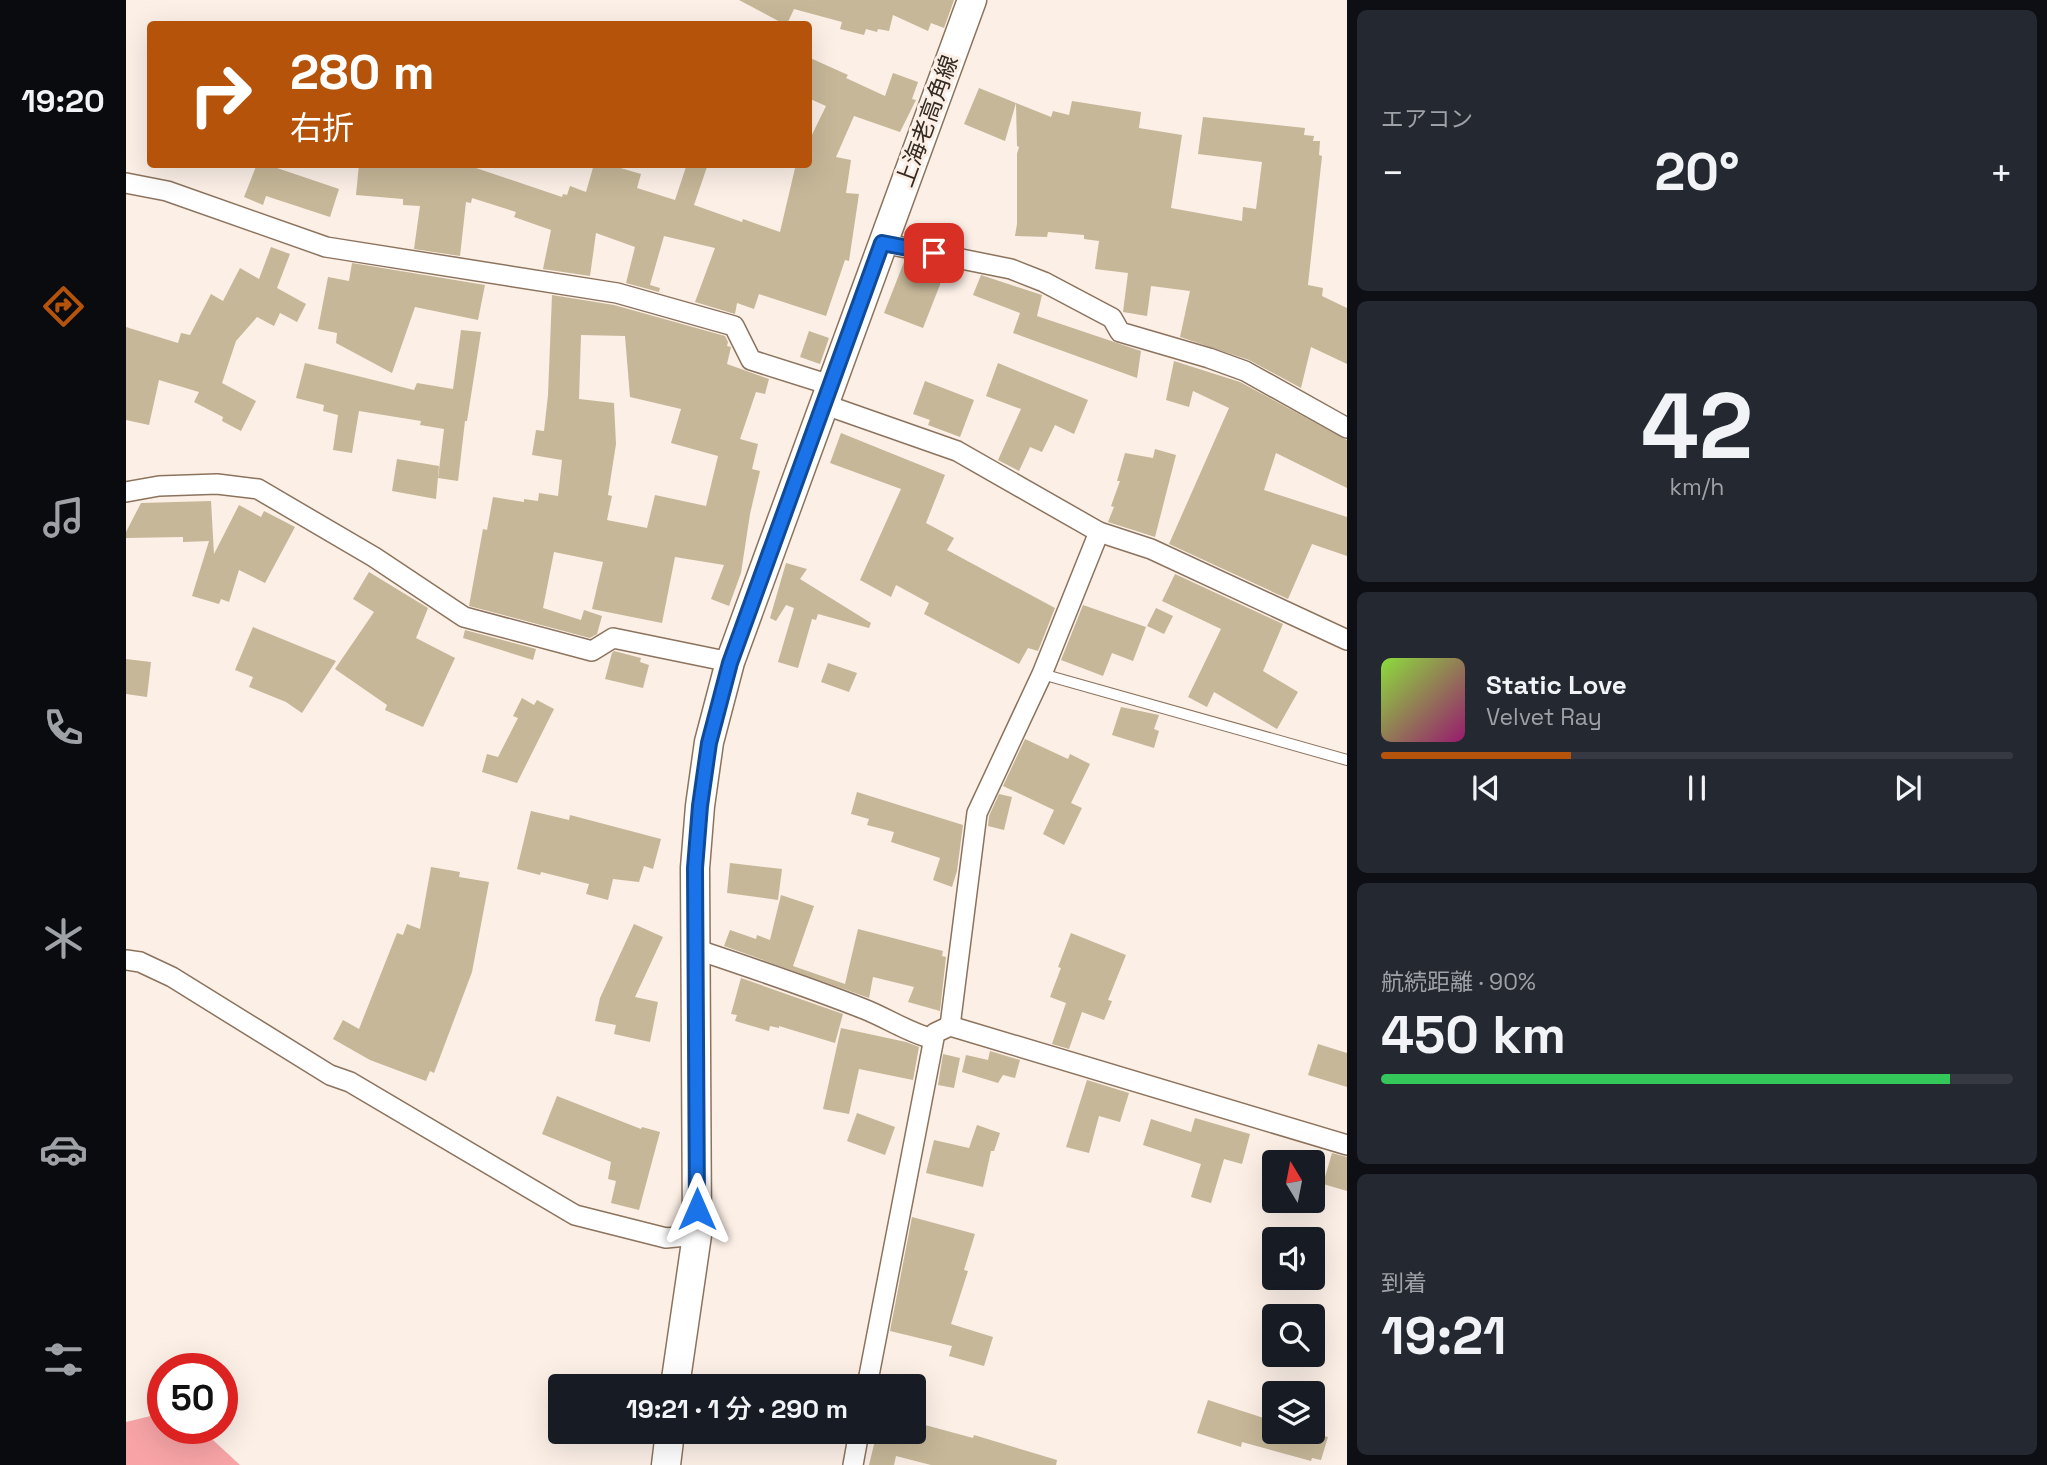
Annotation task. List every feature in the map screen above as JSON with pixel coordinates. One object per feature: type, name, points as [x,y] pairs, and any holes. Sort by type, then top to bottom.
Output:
[{"type":"main road","name":"上海老高角線","points":[[678,1374],[697,1235],[695,868],[709,743],[730,663],[972,0]]},
{"type":"main road","points":[[666,1465],[669,1444]]},
{"type":"street","points":[[126,183],[167,191],[326,247],[617,293],[734,326],[751,360],[957,452],[1099,532],[1151,549],[1347,640]]},
{"type":"street","points":[[882,243],[1011,269],[1044,282],[1112,318],[1120,332],[1245,371],[1347,428]]},
{"type":"street","points":[[126,492],[159,486],[217,484],[258,489],[374,557],[464,617],[592,651],[613,638],[730,663]]},
{"type":"street","points":[[950,1026],[977,813],[1042,674],[1099,532]]},
{"type":"street","points":[[695,950],[801,984],[933,1039]]},
{"type":"street","points":[[126,960],[140,962],[172,977],[330,1075],[350,1082],[575,1215],[666,1238],[697,1235]]},
{"type":"street","points":[[869,1374],[935,1033],[950,1026],[1347,1144]]},
{"type":"street","points":[[853,1465],[857,1444]]},
{"type":"lane","points":[[1042,674],[1347,760]]},
{"type":"shaded area","points":[[147,1417],[147,1444],[217,1444],[240,1465],[126,1465],[126,1422]]},
{"type":"building","points":[[739,0],[954,0],[944,28],[931,23],[928,31],[893,15],[889,31],[866,29],[864,35],[840,29],[842,22],[794,9],[788,21],[778,21]]},
{"type":"building","points":[[812,59],[885,96],[893,73],[918,82],[912,99],[916,100],[900,132],[854,116],[836,157],[851,160],[846,193],[859,194],[849,261],[845,260],[826,316],[759,294],[754,309],[737,303],[735,314],[695,302],[715,248],[664,236],[650,285],[660,288],[659,292],[626,283],[635,247],[596,233],[590,276],[543,269],[551,230],[514,217],[516,212],[472,198],[471,203],[466,202],[460,256],[414,249],[420,206],[403,205],[403,199],[356,195],[359,168],[476,168],[562,197],[563,194],[567,195],[570,186],[586,192],[593,168],[621,168],[641,174],[637,188],[675,200],[686,168],[707,168],[694,205],[780,232],[795,168],[812,168],[812,135],[826,106],[812,100]]},
{"type":"building","points":[[979,88],[1016,103],[1005,141],[964,124]]},
{"type":"building","points":[[1072,101],[1141,112],[1139,128],[1182,135],[1171,208],[1242,221],[1243,207],[1256,209],[1262,162],[1198,154],[1203,117],[1305,128],[1304,135],[1314,136],[1313,141],[1320,141],[1319,155],[1322,156],[1308,285],[1323,288],[1322,296],[1347,308],[1347,364],[1311,347],[1301,388],[1249,360],[1180,337],[1190,291],[1151,286],[1147,316],[1123,312],[1128,273],[1095,269],[1099,241],[1084,239],[1084,235],[1048,232],[1047,237],[1015,236],[1019,147],[1016,103],[1051,117],[1053,111],[1069,115]]},
{"type":"building","points":[[255,168],[277,168],[339,189],[330,217],[266,196],[263,205],[244,197]]},
{"type":"building","points":[[271,247],[290,254],[277,288],[306,304],[297,322],[280,313],[274,326],[257,317],[236,341],[222,383],[256,401],[241,431],[222,421],[223,417],[194,402],[199,392],[159,380],[149,425],[126,420],[126,327],[178,343],[181,333],[190,335],[211,294],[223,301],[240,268],[259,279]]},
{"type":"building","points":[[904,262],[943,277],[923,328],[884,313]]},
{"type":"building","points":[[352,263],[485,285],[478,320],[415,307],[392,373],[336,343],[337,333],[318,329],[328,277],[349,281]]},
{"type":"building","points":[[981,275],[1042,295],[1037,316],[1141,351],[1137,378],[1013,333],[1020,313],[973,295]]},
{"type":"building","points":[[552,295],[614,305],[725,336],[727,346],[731,347],[727,364],[769,379],[765,394],[756,392],[740,439],[758,444],[752,469],[760,471],[741,573],[729,606],[711,599],[724,565],[675,557],[662,623],[592,609],[603,562],[554,552],[543,608],[581,620],[584,610],[602,616],[597,634],[590,638],[469,606],[483,529],[487,530],[493,497],[524,502],[524,499],[538,501],[539,493],[558,496],[562,460],[532,455],[536,430],[544,431]],"holes":[[[581,335],[625,336],[630,397],[681,409],[671,443],[718,456],[706,506],[655,495],[647,528],[607,520],[612,496],[608,495],[616,444],[614,403],[579,399]]]},
{"type":"building","points":[[461,330],[481,332],[465,421],[458,481],[438,478],[444,429],[420,425],[421,421],[359,411],[352,453],[333,450],[338,415],[323,411],[324,405],[296,398],[305,363],[414,390],[417,383],[453,389]]},
{"type":"building","points":[[809,331],[829,338],[820,364],[800,357]]},
{"type":"building","points":[[1174,361],[1240,382],[1347,440],[1347,488],[1276,453],[1264,490],[1347,517],[1347,556],[1312,544],[1288,599],[1169,544],[1229,408],[1193,391],[1189,407],[1166,400]]},
{"type":"building","points":[[998,363],[1088,400],[1074,434],[1055,425],[1042,452],[1030,447],[1019,471],[998,460],[1021,409],[986,396]]},
{"type":"building","points":[[925,381],[974,400],[960,437],[928,425],[930,420],[913,414]]},
{"type":"building","points":[[841,433],[945,475],[926,523],[954,538],[947,550],[1055,608],[1038,651],[1028,648],[1019,664],[924,614],[929,603],[896,585],[891,597],[860,580],[901,489],[830,463]]},
{"type":"building","points":[[1155,449],[1176,455],[1155,537],[1108,522],[1114,507],[1111,506],[1120,481],[1117,481],[1125,453],[1153,458]]},
{"type":"building","points":[[397,459],[439,466],[436,499],[392,491]]},
{"type":"building","points":[[211,501],[214,554],[239,505],[261,517],[264,511],[295,527],[265,583],[239,570],[229,602],[221,599],[219,604],[192,596],[209,541],[183,542],[183,537],[126,538],[126,532],[141,503]]},
{"type":"building","points":[[786,563],[807,569],[800,579],[871,623],[869,628],[818,614],[816,620],[812,619],[798,668],[778,662],[794,608],[786,605],[776,621],[770,618]]},
{"type":"building","points":[[369,572],[428,608],[416,638],[455,658],[423,727],[385,710],[387,705],[335,669],[374,612],[353,599]]},
{"type":"building","points":[[1175,574],[1283,624],[1263,671],[1298,692],[1277,729],[1214,692],[1207,707],[1188,697],[1221,629],[1162,601]]},
{"type":"building","points":[[1083,605],[1146,627],[1133,661],[1112,653],[1103,676],[1061,660]]},
{"type":"building","points":[[1156,608],[1173,616],[1164,634],[1147,626]]},
{"type":"building","points":[[253,627],[336,661],[302,713],[286,702],[249,687],[253,677],[235,670]]},
{"type":"building","points":[[465,630],[536,649],[533,660],[463,638]]},
{"type":"building","points":[[614,651],[641,658],[640,662],[649,665],[643,688],[605,679]]},
{"type":"building","points":[[126,659],[151,662],[147,697],[126,694]]},
{"type":"building","points":[[828,663],[857,673],[849,692],[821,682]]},
{"type":"building","points":[[522,698],[534,705],[537,700],[554,709],[517,783],[482,772],[487,754],[498,757],[518,718],[513,716]]},
{"type":"building","points":[[1121,707],[1159,715],[1154,729],[1159,731],[1154,748],[1112,735]]},
{"type":"building","points":[[1025,739],[1068,759],[1070,754],[1090,764],[1071,803],[1082,808],[1064,845],[1043,834],[1054,810],[1003,786]]},
{"type":"building","points":[[857,792],[963,825],[957,871],[952,887],[933,880],[940,858],[891,842],[894,832],[867,825],[869,819],[851,814]]},
{"type":"building","points":[[999,794],[1012,797],[1004,830],[988,826],[989,816]]},
{"type":"building","points":[[531,811],[569,820],[570,815],[661,839],[653,869],[644,866],[639,882],[613,879],[608,900],[586,894],[589,884],[517,869]]},
{"type":"building","points":[[730,863],[782,869],[778,900],[727,893]]},
{"type":"building","points":[[431,867],[460,872],[459,877],[489,882],[472,972],[434,1073],[430,1071],[426,1081],[370,1060],[333,1039],[343,1020],[359,1029],[397,933],[403,935],[407,924],[420,929]]},
{"type":"building","points":[[781,895],[814,906],[793,966],[845,984],[858,929],[943,951],[942,956],[946,957],[940,1011],[908,1002],[914,987],[873,977],[869,998],[724,946],[730,930],[756,939],[757,935],[770,940]]},
{"type":"building","points":[[634,924],[663,937],[635,997],[658,1002],[650,1042],[614,1034],[616,1025],[595,1021],[600,998]]},
{"type":"building","points":[[1071,933],[1126,955],[1108,1000],[1112,1001],[1104,1020],[1082,1012],[1069,1049],[1052,1044],[1066,1003],[1050,997]]},
{"type":"building","points":[[741,978],[843,1014],[835,1043],[779,1026],[770,1026],[769,1031],[735,1021],[737,1015],[731,1014]]},
{"type":"building","points":[[841,1028],[919,1047],[913,1080],[859,1069],[849,1114],[823,1109]]},
{"type":"building","points":[[1318,1044],[1347,1053],[1347,1087],[1308,1075]]},
{"type":"building","points":[[990,1051],[1020,1060],[1015,1078],[1003,1075],[998,1083],[962,1072],[966,1055],[988,1060]]},
{"type":"building","points":[[943,1054],[960,1058],[954,1088],[938,1085]]},
{"type":"building","points":[[1087,1080],[1129,1093],[1120,1122],[1099,1116],[1089,1153],[1066,1147]]},
{"type":"building","points":[[557,1096],[641,1129],[642,1127],[660,1132],[639,1210],[611,1203],[616,1181],[608,1179],[611,1162],[542,1134]]},
{"type":"building","points":[[857,1113],[895,1127],[885,1155],[847,1141]]},
{"type":"building","points":[[1195,1118],[1250,1134],[1242,1164],[1224,1159],[1211,1203],[1191,1197],[1201,1164],[1143,1145],[1151,1119],[1191,1132]]},
{"type":"building","points":[[977,1125],[1000,1133],[994,1151],[991,1151],[983,1187],[926,1173],[934,1140],[969,1148]]},
{"type":"building","points":[[1332,1153],[1347,1157],[1347,1191],[1325,1185]]},
{"type":"building","points":[[912,1217],[975,1234],[964,1270],[968,1271],[951,1324],[993,1337],[984,1366],[949,1356],[952,1346],[890,1331]]},
{"type":"building","points":[[1208,1400],[1262,1417],[1262,1444],[1325,1444],[1325,1436],[1328,1437],[1321,1460],[1312,1458],[1311,1461],[1242,1442],[1241,1447],[1197,1433]]},
{"type":"building","points":[[926,1425],[973,1438],[974,1435],[1057,1460],[1056,1465],[931,1465],[896,1456],[894,1465],[869,1465],[874,1444],[926,1444]]},
{"type":"route","points":[[697,1209],[695,868],[709,743],[730,663],[882,243],[934,253]]}]
